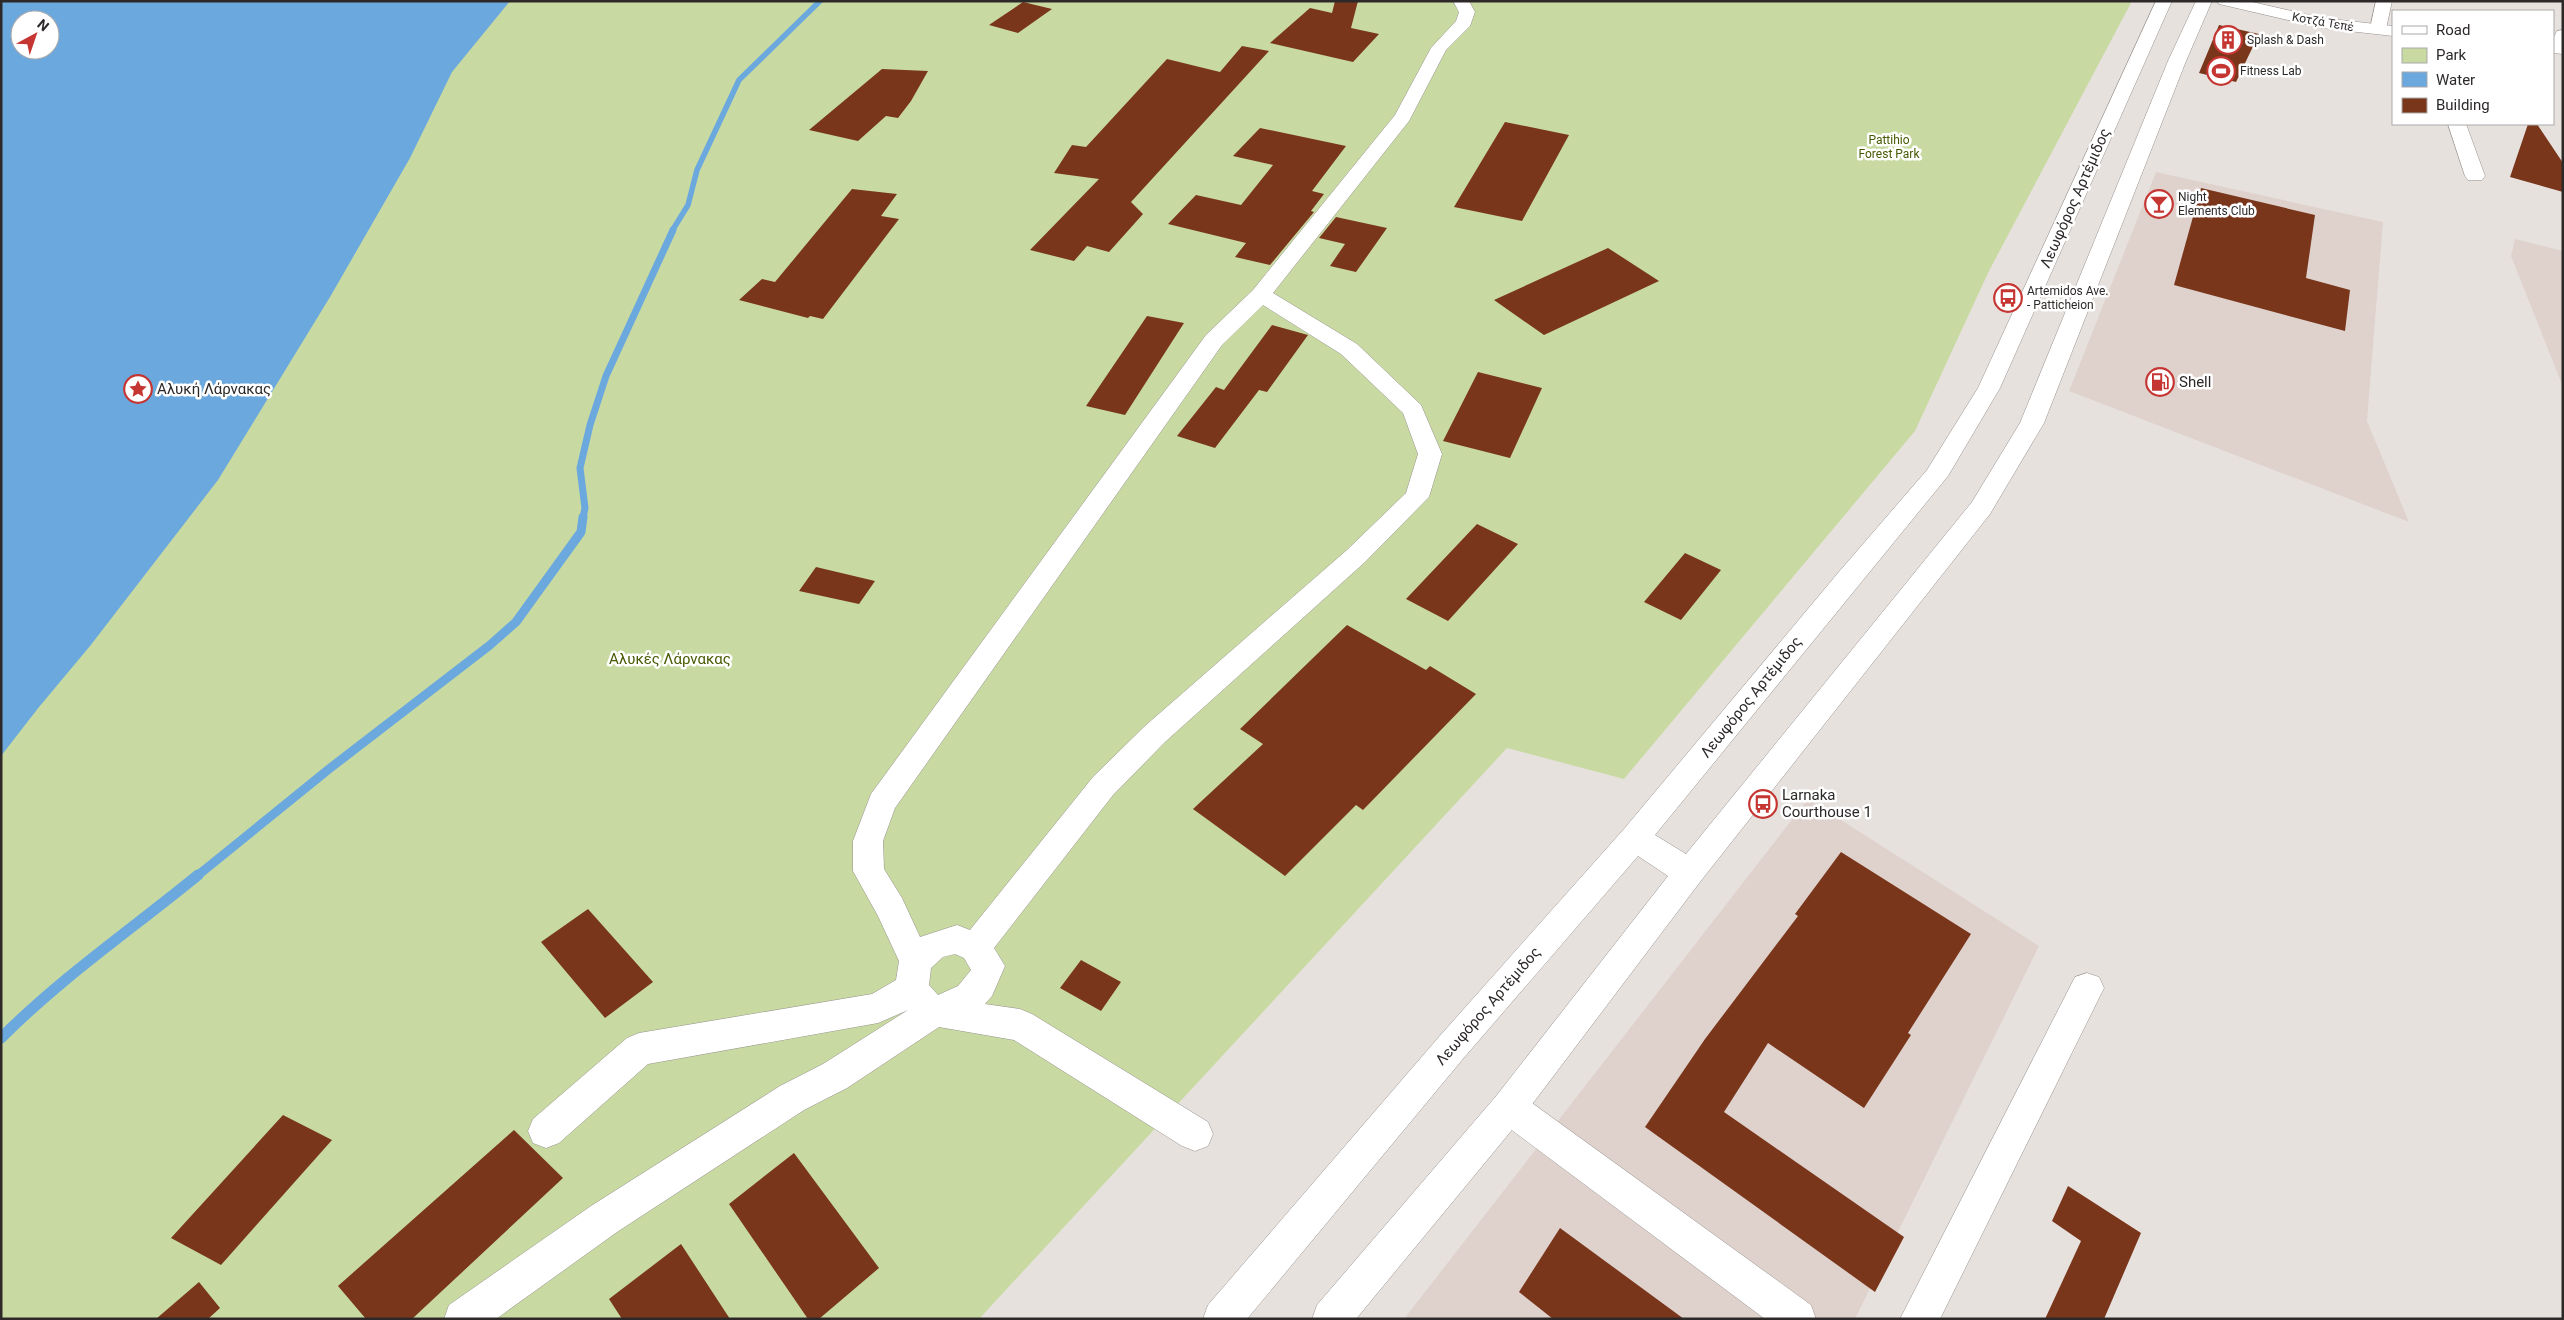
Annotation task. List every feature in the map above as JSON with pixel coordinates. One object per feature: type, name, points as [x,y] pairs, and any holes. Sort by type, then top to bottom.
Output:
[{"type":"street","points":[[1195,1134],[1020,1025],[921,987],[891,908],[869,871],[868,841],[882,803],[1214,340],[1261,295],[1403,117],[1439,48],[1464,22],[1467,12],[1461,1]]},
{"type":"street","name":"Λεωφόρος Αρτέμιδος","points":[[1222,1319],[1444,1056],[1636,838],[1847,580],[1936,476],[1990,388],[2164,1]]},
{"type":"street","points":[[1331,1319],[1510,1107],[1689,873],[1981,508],[2032,423],[2177,60],[2204,1]]},
{"type":"street","name":"Κοτζά Τεπέ","points":[[2226,1],[2322,23],[2385,30]]},
{"type":"street","points":[[2384,1],[2385,30]]},
{"type":"street","points":[[2457,125],[2474,176]]},
{"type":"street","points":[[975,948],[1103,786],[1155,734],[1356,556],[1417,496],[1430,454],[1412,410],[1349,349],[1261,295]]},
{"type":"street","points":[[1636,838],[1689,873]]},
{"type":"street","points":[[464,1319],[604,1219],[792,1098],[835,1076],[921,987],[933,946],[957,939],[975,948],[989,966],[982,986],[963,1002],[921,987],[878,1008],[640,1049],[546,1131]]},
{"type":"street","points":[[1919,1319],[2087,988]]},
{"type":"street","points":[[1510,1107],[1797,1319]]},
{"type":"shaded area","points":[[2156,172],[2383,222],[2367,421],[2409,522],[2069,391]]},
{"type":"shaded area","points":[[2515,239],[2563,251],[2563,387],[2511,256]]},
{"type":"shaded area","points":[[1808,799],[2039,946],[1855,1319],[1404,1319]]},
{"type":"green space","name":"Αλυκές Λάρνακας","points":[[1,1],[2132,1],[1989,271],[1915,431],[1624,779],[1507,748],[979,1319],[1,1319]]},
{"type":"water","name":"Αλυκή Λάρνακας","points":[[1,1],[510,1],[452,72],[410,158],[330,297],[218,480],[90,646],[1,756]]},
{"type":"building","points":[[1335,1],[1358,1],[1351,28],[1379,34],[1353,62],[1270,43],[1310,8],[1332,13]]},
{"type":"building","points":[[1023,2],[1052,9],[1018,33],[989,25]]},
{"type":"building","points":[[2219,25],[2259,34],[2236,82],[2199,73]]},
{"type":"building","points":[[1242,46],[1269,51],[1131,202],[1143,214],[1109,252],[1087,246],[1074,261],[1030,250],[1099,179],[1054,173],[1072,145],[1086,147],[1167,59],[1220,72]]},
{"type":"building","points":[[882,69],[928,71],[911,101],[898,118],[886,116],[858,141],[809,130]]},
{"type":"building","points":[[1505,122],[1569,135],[1522,221],[1454,207]]},
{"type":"building","points":[[2528,125],[2538,125],[2563,163],[2563,192],[2510,177]]},
{"type":"building","points":[[1260,128],[1346,146],[1312,191],[1324,194],[1311,211],[1314,212],[1270,265],[1235,257],[1246,243],[1168,224],[1196,195],[1241,205],[1273,165],[1233,156]]},
{"type":"building","points":[[2201,188],[2315,215],[2306,278],[2350,290],[2345,331],[2174,285]]},
{"type":"building","points":[[852,189],[897,194],[881,216],[899,219],[823,319],[810,316],[808,318],[739,300],[762,279],[775,282]]},
{"type":"building","points":[[1336,217],[1387,228],[1356,272],[1330,266],[1345,244],[1319,238]]},
{"type":"building","points":[[1608,248],[1659,281],[1544,335],[1494,300]]},
{"type":"building","points":[[1147,316],[1184,323],[1125,415],[1086,406]]},
{"type":"building","points":[[1272,325],[1308,335],[1267,392],[1259,390],[1215,448],[1177,436],[1216,387],[1224,390]]},
{"type":"building","points":[[1478,372],[1542,388],[1510,458],[1443,441]]},
{"type":"building","points":[[1477,524],[1518,544],[1448,621],[1406,599]]},
{"type":"building","points":[[1685,553],[1721,570],[1681,620],[1644,602]]},
{"type":"building","points":[[816,567],[875,581],[859,604],[799,591]]},
{"type":"building","points":[[1347,625],[1426,670],[1430,666],[1476,694],[1363,810],[1356,805],[1285,876],[1193,809],[1263,744],[1240,729]]},
{"type":"building","points":[[1841,852],[1971,934],[1908,1033],[1911,1035],[1864,1108],[1768,1043],[1724,1112],[1904,1237],[1875,1292],[1645,1127],[1705,1039],[1798,916],[1795,914]]},
{"type":"building","points":[[588,909],[653,982],[605,1018],[541,942]]},
{"type":"building","points":[[1081,960],[1121,982],[1101,1011],[1060,988]]},
{"type":"building","points":[[283,1115],[332,1140],[221,1265],[171,1238]]},
{"type":"building","points":[[514,1130],[563,1178],[412,1319],[366,1319],[338,1286]]},
{"type":"building","points":[[794,1153],[879,1268],[819,1319],[808,1319],[729,1204]]},
{"type":"building","points":[[2068,1186],[2141,1233],[2104,1319],[2045,1319],[2081,1241],[2052,1221]]},
{"type":"building","points":[[1560,1228],[1684,1319],[1553,1319],[1519,1292]]},
{"type":"building","points":[[681,1244],[730,1319],[622,1319],[609,1299]]},
{"type":"building","points":[[199,1282],[220,1308],[208,1319],[156,1319]]},
{"type":"waterway","points":[[672,231],[688,205],[697,170],[739,80],[820,1]]},
{"type":"waterway","points":[[583,518],[585,508],[580,468],[590,425],[606,376],[673,230]]},
{"type":"waterway","points":[[197,876],[329,769],[490,645],[516,622],[581,532],[583,517]]},
{"type":"waterway","points":[[1,1038],[48,994],[198,875]]},
{"type":"place","name":"Splash & Dash","points":[[2228,40]]},
{"type":"place","name":"Fitness Lab","points":[[2221,71]]},
{"type":"place","name":"Night Elements Club","points":[[2159,204]]},
{"type":"place","name":"Artemidos Ave. - Patticheion","points":[[2008,298]]},
{"type":"place","name":"Shell","points":[[2160,382]]},
{"type":"place","name":"Αλυκή Λάρνακας","points":[[138,389]]},
{"type":"place","name":"Larnaka Courthouse 1","points":[[1763,804]]},
{"type":"park label","name":"Pattihio Forest Park","points":[[1889,147]]}]
